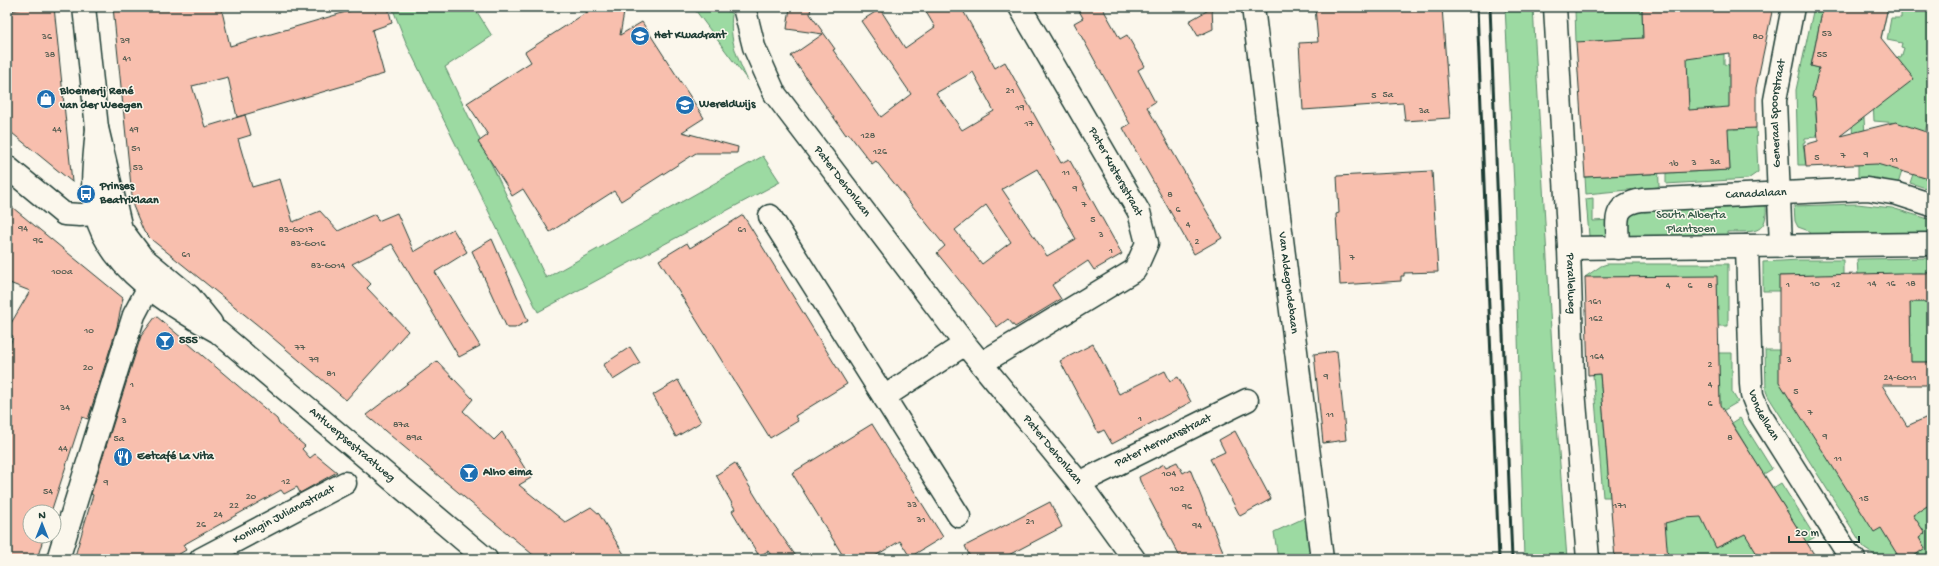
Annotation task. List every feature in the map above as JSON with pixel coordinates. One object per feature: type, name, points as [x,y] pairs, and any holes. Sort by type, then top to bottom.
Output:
[{"type":"street","name":"Antwerpsestraatweg","points":[[84,7],[97,128],[120,228],[142,257],[157,281],[180,311],[218,332],[486,559]]},
{"type":"street","name":"Pater Dehonlaan","points":[[744,7],[754,47],[775,94],[965,344],[1079,483],[1134,559]]},
{"type":"street","name":"Pater Kustersstraat","points":[[982,363],[1135,270],[1147,243],[1140,212],[1020,7]]},
{"type":"street","name":"Van Aldegondebaan","points":[[1253,7],[1322,559]]},
{"type":"street","name":"Parallelweg","points":[[1555,7],[1569,248],[1573,378],[1588,559]]},
{"type":"street","name":"Generaal Spoorstraat","points":[[1781,246],[1775,100],[1793,7]]},
{"type":"street","name":"Antwerpsestraatweg","points":[[97,128],[93,192],[96,214],[104,238],[115,255],[129,269],[157,281]]},
{"type":"street","points":[[7,167],[64,214],[96,214]]},
{"type":"street","name":"Canadalaan","points":[[1618,248],[1618,217],[1624,204],[1631,202],[1670,197],[1867,189],[1898,194],[1932,205]]},
{"type":"street","points":[[770,216],[959,516]]},
{"type":"street","points":[[1569,248],[1932,244]]},
{"type":"street","name":"Vondellaan","points":[[1747,246],[1751,384],[1754,401],[1759,413],[1842,544],[1854,559]]},
{"type":"street","points":[[58,559],[134,315],[144,296],[157,281]]},
{"type":"street","points":[[884,397],[965,344]]},
{"type":"street","name":"Pater Hermansstraat","points":[[1079,483],[1247,400]]},
{"type":"street","name":"Koningin Julianastraat","points":[[206,558],[345,483]]},
{"type":"green space","points":[[392,7],[474,7],[492,36],[445,67],[546,278],[763,156],[780,182],[538,312],[407,45]]},
{"type":"green space","points":[[693,7],[722,7],[732,14],[731,24],[733,41],[737,56],[748,81]]},
{"type":"green space","points":[[1505,7],[1533,7],[1554,384],[1567,559],[1524,559],[1514,185]]},
{"type":"green space","points":[[1814,7],[1823,7],[1811,66],[1841,72],[1888,7],[1880,43],[1880,54],[1901,58],[1904,48],[1901,47],[1902,43],[1887,40],[1891,18],[1901,18],[1901,7],[1932,7],[1932,113],[1930,114],[1913,174],[1902,171],[1898,184],[1877,178],[1858,179],[1858,165],[1854,165],[1852,123],[1841,124],[1842,140],[1831,141],[1832,166],[1828,166],[1816,113],[1817,137],[1805,138],[1805,142],[1803,143],[1806,165],[1798,165],[1796,90]],"holes":[[[1873,99],[1874,121],[1898,123],[1865,136],[1863,100]]]},
{"type":"green space","points":[[1642,9],[1643,37],[1661,36],[1706,56],[1724,54],[1724,64],[1729,65],[1734,129],[1756,128],[1758,172],[1748,179],[1666,184],[1666,173],[1730,170],[1728,139],[1718,139],[1716,108],[1705,109],[1707,140],[1685,117],[1689,106],[1688,85],[1576,42],[1575,10]]},
{"type":"green space","points":[[1658,149],[1659,187],[1586,194],[1585,177],[1652,174]]},
{"type":"green space","points":[[1913,174],[1932,180],[1932,190],[1910,183]]},
{"type":"green space","points":[[1593,198],[1593,221],[1611,220],[1611,238],[1589,236],[1586,199]]},
{"type":"green space","points":[[1857,204],[1892,208],[1932,220],[1932,235],[1809,236],[1809,231],[1798,227],[1795,221],[1794,206]]},
{"type":"green space","name":"South Alberta Plantsoen","points":[[1643,205],[1644,212],[1704,207],[1704,209],[1766,206],[1766,216],[1761,228],[1750,232],[1727,232],[1727,237],[1630,238],[1626,231],[1628,214]]},
{"type":"green space","points":[[1932,258],[1932,273],[1858,275],[1857,259]]},
{"type":"green space","points":[[1843,260],[1843,276],[1780,276],[1780,291],[1763,291],[1763,262]]},
{"type":"green space","points":[[1607,264],[1728,264],[1728,326],[1717,326],[1585,277],[1601,266]]},
{"type":"green space","points":[[1910,302],[1932,302],[1932,362],[1897,362],[1910,332]]},
{"type":"green space","points":[[1848,336],[1932,469],[1932,559],[1910,559],[1925,548],[1919,538],[1925,533],[1919,525],[1900,559],[1881,559],[1865,549],[1766,391],[1765,350],[1779,350],[1780,364]]},
{"type":"green space","points":[[1718,353],[1732,353],[1732,392],[1738,402],[1719,413]]},
{"type":"green space","points":[[1600,374],[1610,497],[1603,497],[1593,375]]},
{"type":"green space","points":[[1740,418],[1772,469],[1764,474],[1773,488],[1781,483],[1815,537],[1806,542],[1773,489],[1750,503],[1767,559],[1672,559],[1671,556],[1643,559],[1666,530],[1665,520],[1693,516],[1763,474],[1732,423]]},
{"type":"green space","points":[[1313,514],[1320,559],[1278,559],[1274,532]]},
{"type":"building","points":[[28,7],[54,7],[72,182],[7,129],[7,12]]},
{"type":"building","points":[[113,7],[221,7],[230,46],[363,7],[388,7],[392,23],[372,30],[384,74],[237,117],[228,77],[192,86],[205,127],[245,115],[251,135],[238,139],[252,187],[280,179],[293,222],[320,211],[338,231],[375,214],[378,221],[397,213],[414,252],[453,229],[467,252],[435,272],[480,346],[459,357],[392,244],[352,264],[371,284],[367,288],[408,331],[346,400],[260,327],[152,240],[144,232],[133,206]]},
{"type":"building","points":[[595,7],[625,7],[620,35],[642,22],[704,118],[682,132],[738,147],[737,153],[696,153],[621,201],[614,191],[550,232],[523,189],[512,196],[478,142],[488,135],[467,103],[531,62],[525,52]]},
{"type":"building","points":[[790,7],[811,7],[810,14],[835,49],[833,50],[881,117],[911,94],[861,21],[880,9],[905,48],[935,27],[923,7],[961,7],[995,68],[1005,62],[1061,163],[1069,159],[1122,254],[1094,270],[1088,261],[1052,285],[1061,299],[1015,327],[1008,319],[997,327],[937,253],[945,246],[876,161],[872,164],[848,133],[846,135],[791,56],[823,34],[787,29]],"holes":[[[973,72],[994,111],[962,130],[936,93]],[[1037,169],[1076,239],[1047,256],[1002,189]],[[986,205],[1011,242],[982,264],[955,230]]]},
{"type":"building","points":[[1077,7],[1102,7],[1120,39],[1127,35],[1145,66],[1138,70],[1155,102],[1147,107],[1222,238],[1194,254],[1123,128],[1130,124],[1074,23],[1083,18]]},
{"type":"building","points":[[1315,7],[1442,7],[1450,118],[1405,121],[1403,103],[1303,110],[1299,43],[1318,42]]},
{"type":"building","points":[[1675,7],[1726,7],[1745,11],[1745,7],[1773,7],[1756,88],[1756,128],[1728,129],[1730,170],[1585,177],[1576,42],[1643,38],[1642,9]],"holes":[[[1729,53],[1729,107],[1689,110],[1687,59]]]},
{"type":"building","points":[[1823,7],[1888,7],[1881,38],[1914,79],[1840,136],[1896,122],[1932,134],[1932,180],[1877,164],[1806,167],[1804,145],[1818,141],[1815,98],[1812,97],[1819,68],[1811,66]]},
{"type":"building","points":[[1212,8],[1213,29],[1198,36],[1189,21]]},
{"type":"building","points":[[1432,171],[1438,272],[1404,273],[1404,276],[1401,276],[1401,281],[1340,285],[1336,214],[1339,213],[1337,176]]},
{"type":"building","points":[[7,203],[123,298],[117,327],[88,419],[82,417],[54,504],[22,504],[22,544],[42,544],[37,559],[7,559],[7,354],[13,336],[7,333],[7,330],[30,291],[7,282]]},
{"type":"building","points":[[743,215],[847,384],[795,416],[798,421],[770,438],[659,260],[687,243],[690,248]]},
{"type":"building","points":[[492,239],[528,321],[515,328],[507,328],[472,251]]},
{"type":"building","points":[[1932,273],[1932,302],[1910,302],[1911,362],[1932,362],[1932,385],[1882,385],[1907,426],[1932,415],[1932,503],[1913,515],[1925,533],[1919,538],[1925,548],[1910,559],[1900,559],[1881,528],[1874,532],[1779,382],[1779,276]]},
{"type":"building","points":[[1717,276],[1720,405],[1817,559],[1760,559],[1745,534],[1716,548],[1701,517],[1684,518],[1665,523],[1668,559],[1615,559],[1600,374],[1588,375],[1585,277]]},
{"type":"building","points":[[156,316],[277,419],[279,424],[305,446],[302,449],[310,458],[315,454],[337,472],[300,493],[297,487],[284,494],[281,490],[183,545],[186,550],[171,559],[87,559],[75,556],[93,495],[91,494],[141,336]]},
{"type":"building","points":[[1093,344],[1119,394],[1165,371],[1170,381],[1178,377],[1191,402],[1112,444],[1104,430],[1098,433],[1060,361]]},
{"type":"building","points":[[630,347],[640,363],[613,380],[603,365]]},
{"type":"building","points":[[1337,351],[1346,440],[1323,443],[1314,354]]},
{"type":"building","points":[[437,361],[473,399],[463,411],[494,440],[502,432],[531,478],[519,485],[565,522],[591,507],[599,514],[627,559],[538,559],[366,415]]},
{"type":"building","points":[[678,380],[701,422],[676,437],[653,395]]},
{"type":"building","points":[[872,424],[943,537],[910,557],[900,541],[870,559],[845,559],[792,473]]},
{"type":"building","points":[[1235,431],[1271,499],[1240,516],[1210,459],[1225,452],[1219,440]]},
{"type":"building","points":[[1177,462],[1183,473],[1190,469],[1226,559],[1181,559],[1140,481],[1139,477],[1164,464],[1166,467]]},
{"type":"building","points":[[735,463],[767,515],[798,559],[774,559],[768,551],[759,556],[732,511],[735,509],[716,475]]},
{"type":"building","points":[[1050,502],[1062,527],[1001,559],[971,559],[965,546]]},
{"type":"railway","points":[[1477,7],[1499,559]]},
{"type":"railway","points":[[1490,7],[1512,559]]},
{"type":"place","name":"Het Kwadrant","points":[[640,36]]},
{"type":"place","name":"Bloemerij René van der Weegen","points":[[46,99]]},
{"type":"place","name":"Wereldwijs","points":[[685,105]]},
{"type":"place","name":"Prinses Beatrixlaan","points":[[86,194]]},
{"type":"place","name":"555","points":[[165,341]]},
{"type":"place","name":"Eetcafé La Vita","points":[[123,457]]},
{"type":"place","name":"Alho eima","points":[[469,473]]}]
